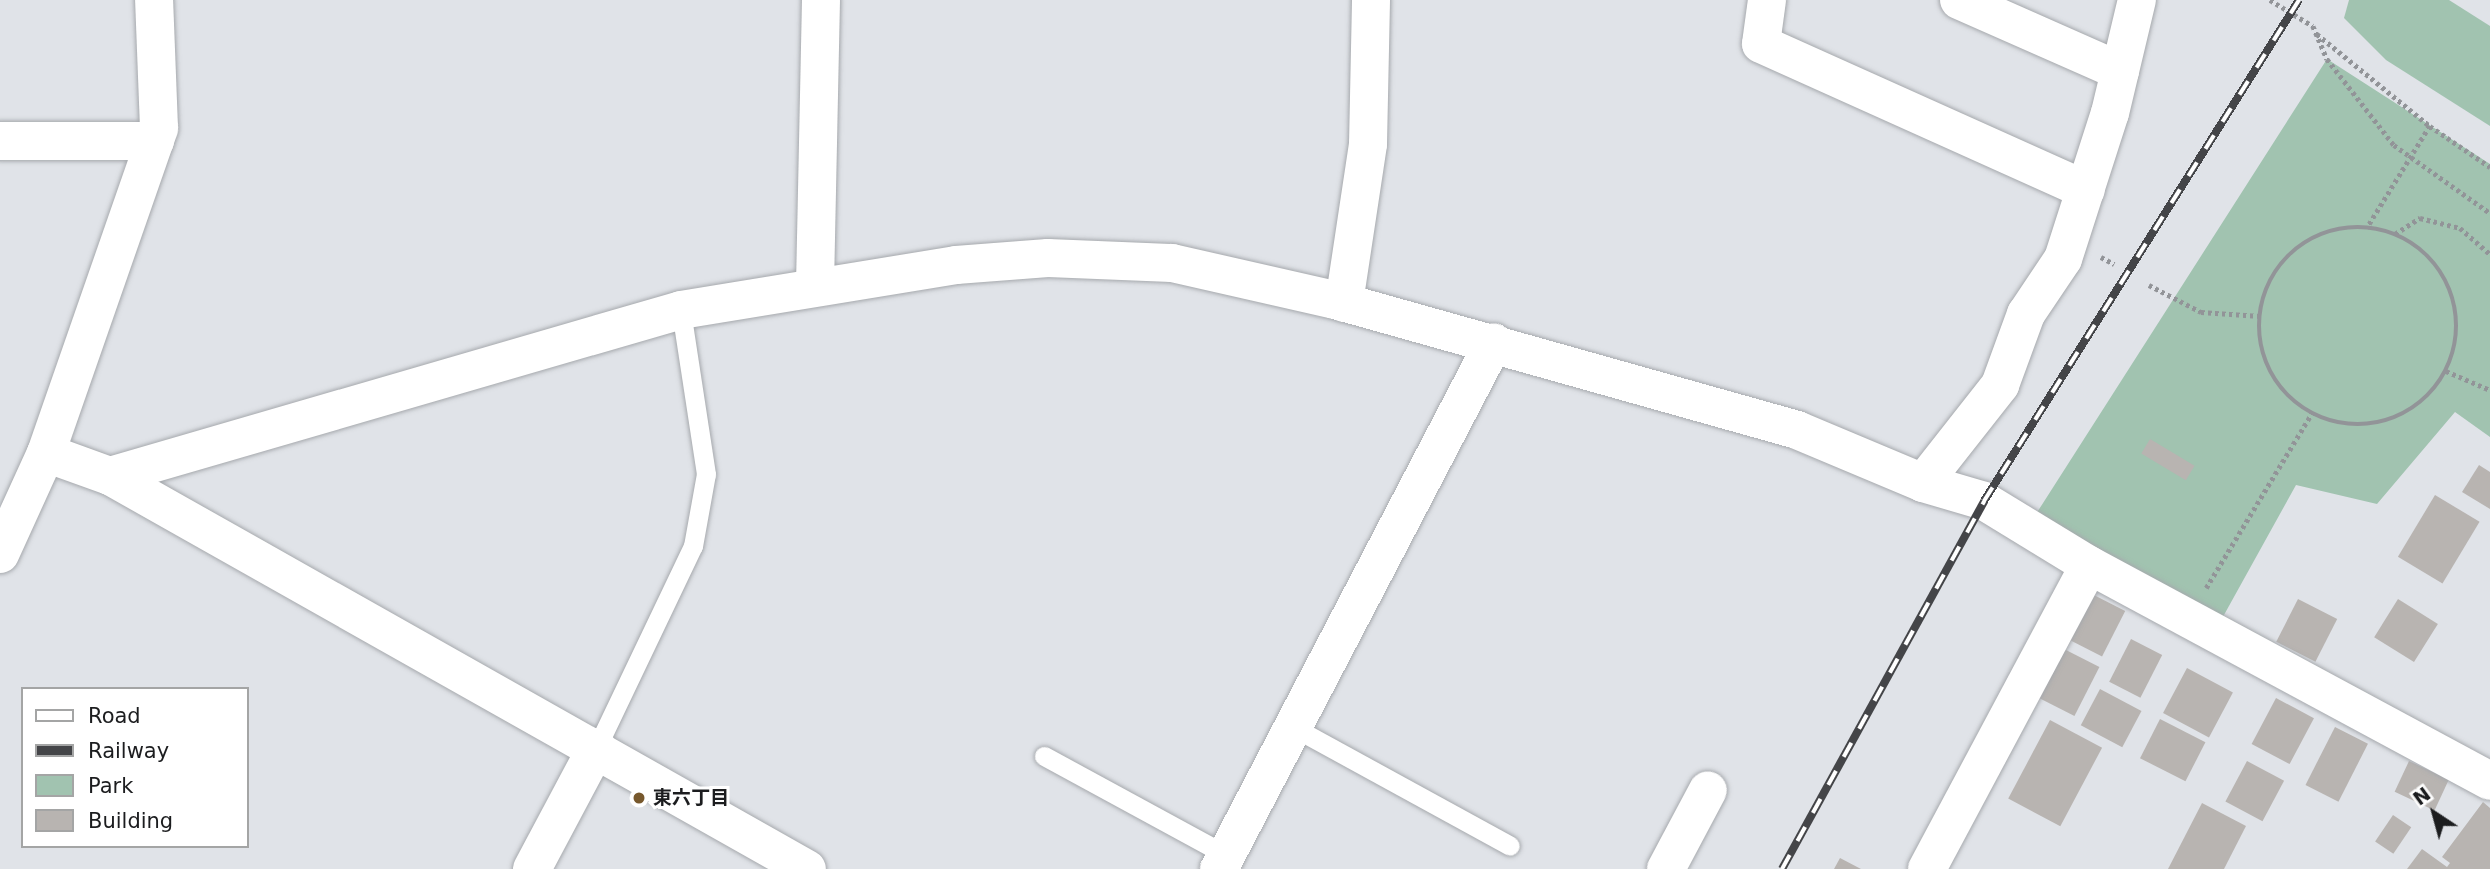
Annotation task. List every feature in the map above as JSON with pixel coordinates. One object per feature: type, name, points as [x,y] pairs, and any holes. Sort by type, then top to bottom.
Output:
[{"type":"street","points":[[0,554],[13,499],[46,453],[159,128],[153,0]]},
{"type":"street","points":[[815,286],[821,0]]},
{"type":"street","points":[[1344,303],[1367,144],[1371,0]]},
{"type":"street","points":[[1768,0],[1761,44],[2085,190]]},
{"type":"street","points":[[1959,0],[2120,71]]},
{"type":"street","points":[[1923,482],[2000,385],[2026,314],[2063,259],[2120,71],[2137,0]]},
{"type":"street","points":[[0,141],[155,141]]},
{"type":"street","points":[[110,477],[681,310],[815,286],[1048,258],[1172,263],[1344,303],[1494,342],[1797,430],[1923,482],[1984,501],[2089,565],[2128,574],[2188,618],[2490,781]]},
{"type":"street","points":[[1222,862],[1494,342]]},
{"type":"street","points":[[46,453],[110,477],[597,747],[807,869]]},
{"type":"street","points":[[1927,869],[2089,565]]},
{"type":"street","points":[[532,869],[597,747]]},
{"type":"street","points":[[1667,869],[1708,790]]},
{"type":"lane","points":[[597,747],[693,546],[706,474],[681,310]]},
{"type":"lane","points":[[1293,727],[1510,846]]},
{"type":"lane","points":[[1044,755],[1222,862]]},
{"type":"path","points":[[2270,0],[2313,26],[2327,59],[2393,145],[2490,213]]},
{"type":"path","points":[[2317,34],[2430,126],[2490,167]]},
{"type":"path","points":[[2367,228],[2408,155],[2430,126]]},
{"type":"path","points":[[2395,234],[2420,218],[2460,228],[2490,254]]},
{"type":"path","points":[[2367,228],[2395,234],[2436,264],[2451,291],[2458,321],[2446,371],[2417,405],[2386,421],[2352,425],[2312,413],[2290,399],[2269,372],[2259,339],[2260,316],[2274,273],[2295,249],[2322,233],[2367,228]]},
{"type":"path","points":[[2149,285],[2201,312],[2260,316]]},
{"type":"path","points":[[2446,371],[2490,390]]},
{"type":"path","points":[[2188,618],[2312,413]]},
{"type":"green space","points":[[2349,0],[2449,0],[2490,26],[2490,126],[2386,60],[2344,18]]},
{"type":"green space","points":[[2327,59],[2490,164],[2490,437],[2455,412],[2377,504],[2296,485],[2214,633],[2029,525]]},
{"type":"building","points":[[2150,439],[2195,466],[2186,480],[2141,454]]},
{"type":"building","points":[[2479,465],[2490,472],[2490,509],[2462,492]]},
{"type":"building","points":[[2435,495],[2480,522],[2442,583],[2398,557]]},
{"type":"building","points":[[2086,591],[2125,611],[2102,656],[2063,636]]},
{"type":"building","points":[[2298,599],[2337,619],[2315,662],[2276,642]]},
{"type":"building","points":[[2398,599],[2438,624],[2414,662],[2374,637]]},
{"type":"building","points":[[2131,639],[2162,655],[2140,698],[2109,682]]},
{"type":"building","points":[[2062,648],[2099,667],[2074,716],[2037,697]]},
{"type":"building","points":[[2187,668],[2233,692],[2209,737],[2163,713]]},
{"type":"building","points":[[2100,689],[2141,711],[2122,747],[2081,725]]},
{"type":"building","points":[[2276,698],[2314,718],[2290,764],[2252,744]]},
{"type":"building","points":[[2160,719],[2205,742],[2185,781],[2140,758]]},
{"type":"building","points":[[2050,720],[2102,748],[2060,826],[2008,799]]},
{"type":"building","points":[[2335,727],[2368,744],[2338,802],[2305,785]]},
{"type":"building","points":[[2247,761],[2284,781],[2262,821],[2225,802]]},
{"type":"building","points":[[2409,761],[2449,780],[2435,810],[2395,792]]},
{"type":"building","points":[[2483,802],[2490,808],[2490,869],[2407,869],[2422,849],[2447,867],[2450,863],[2442,857]]},
{"type":"building","points":[[2202,803],[2246,826],[2224,869],[2168,869]]},
{"type":"building","points":[[2393,815],[2411,827],[2393,854],[2375,842]]},
{"type":"building","points":[[1840,858],[1861,869],[1834,869]]},
{"type":"railway","points":[[1782,869],[1984,501],[2299,0]]},
{"type":"place","name":"東六丁目","points":[[639,798]]}]
